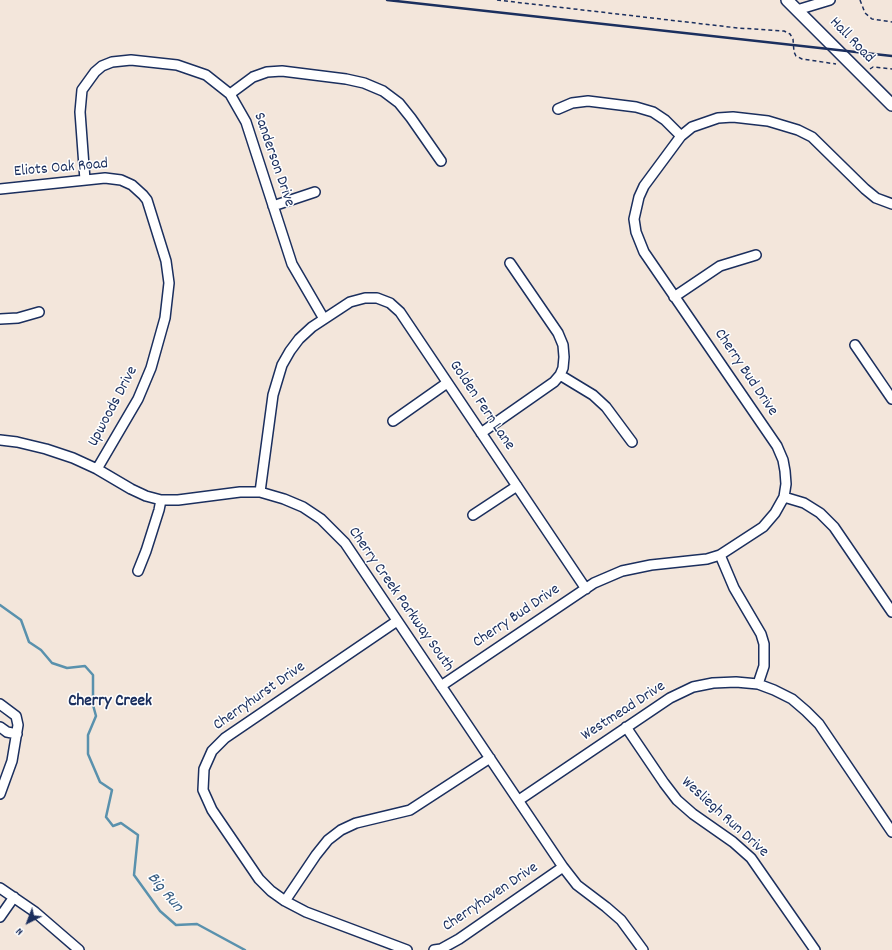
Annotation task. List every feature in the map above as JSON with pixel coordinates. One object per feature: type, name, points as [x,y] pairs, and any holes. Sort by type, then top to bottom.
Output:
[{"type":"main road","name":"Hall Road","points":[[787,0],[892,105]]},
{"type":"street","points":[[797,10],[830,0]]},
{"type":"street","name":"Sanderson Drive","points":[[85,180],[80,112],[82,90],[95,72],[102,66],[112,62],[131,60],[177,65],[206,75],[230,94],[246,122],[292,264],[324,319]]},
{"type":"street","points":[[230,94],[253,77],[267,72],[282,72],[364,82],[383,91],[399,104],[411,118],[441,161]]},
{"type":"street","points":[[558,109],[572,103],[588,101],[636,107],[653,112],[665,120],[681,136]]},
{"type":"street","name":"Cherry Bud Drive","points":[[441,686],[594,583],[622,571],[651,565],[707,559],[720,555],[763,527],[775,513],[784,497],[786,484],[785,471],[783,460],[777,446],[644,252],[636,232],[634,219],[639,197],[644,186],[681,136],[692,128],[718,118],[733,117],[768,121],[798,130],[812,137],[876,198],[892,204]]},
{"type":"street","name":"Eliots Oak Road","points":[[0,189],[105,178],[121,180],[132,185],[143,195]]},
{"type":"street","points":[[273,206],[315,192]]},
{"type":"street","name":"Upwoods Drive","points":[[97,470],[138,399],[151,368],[165,318],[169,283],[166,261],[149,207],[143,195]]},
{"type":"street","points":[[674,297],[720,266],[756,255]]},
{"type":"street","points":[[481,433],[544,390],[554,382],[560,375],[563,368],[563,345],[558,333],[510,262]]},
{"type":"street","name":"Golden Fern Lane","points":[[260,492],[273,395],[282,365],[290,351],[299,339],[312,327],[353,301],[365,298],[377,298],[390,303],[400,312],[586,588]]},
{"type":"street","points":[[0,319],[18,318],[39,312]]},
{"type":"street","points":[[855,345],[892,399]]},
{"type":"street","points":[[560,375],[592,395],[606,407],[632,442]]},
{"type":"street","points":[[393,421],[447,383]]},
{"type":"street","name":"Cherry Creek Parkway South","points":[[0,440],[18,442],[73,458],[131,490],[161,500],[178,500],[240,492],[260,492],[304,507],[321,519],[345,543],[563,867],[577,885],[621,920],[643,950]]},
{"type":"street","points":[[473,515],[517,486]]},
{"type":"street","points":[[784,497],[804,504],[820,513],[834,527],[892,612]]},
{"type":"street","points":[[138,571],[161,500]]},
{"type":"street","points":[[720,555],[734,588],[761,634],[764,644],[764,666],[758,684]]},
{"type":"street","name":"Cherryhurst Drive","points":[[285,901],[271,891],[259,879],[212,810],[203,790],[204,769],[212,751],[225,738],[397,621]]},
{"type":"street","name":"Westmead Drive","points":[[519,800],[670,698],[693,688],[713,683],[736,682],[758,684],[774,690],[792,700],[806,711],[819,724],[892,832]]},
{"type":"street","points":[[0,704],[16,716],[18,725],[12,761],[0,794]]},
{"type":"street","points":[[0,727],[7,732],[17,734]]},
{"type":"street","name":"Wesliegh Run Drive","points":[[626,727],[677,800],[693,814],[733,842],[751,858],[815,950]]},
{"type":"street","points":[[407,950],[306,912],[285,901],[316,855],[328,840],[341,830],[356,823],[410,810],[490,758]]},
{"type":"street","name":"Cherryhaven Drive","points":[[434,950],[459,939],[563,867]]},
{"type":"street","points":[[0,888],[35,912],[80,950]]},
{"type":"street","points":[[0,917],[14,897]]},
{"type":"path","points":[[497,0],[738,28],[784,31],[790,34],[793,39],[794,52],[796,56],[802,59],[838,64]]},
{"type":"path","points":[[860,0],[865,13],[872,20],[892,22]]},
{"type":"path","points":[[869,70],[873,67],[892,69]]},
{"type":"waterway","name":"Big Run","points":[[0,605],[21,620],[29,642],[41,650],[52,663],[67,668],[85,666],[93,675],[93,705],[96,716],[88,735],[88,754],[100,782],[112,790],[106,817],[113,826],[121,823],[138,835],[134,875],[160,911],[176,925],[197,924],[245,950]]},
{"type":"railway","points":[[387,0],[892,56]]},
{"type":"district","name":"Cherry Creek","points":[[110,703]]}]
